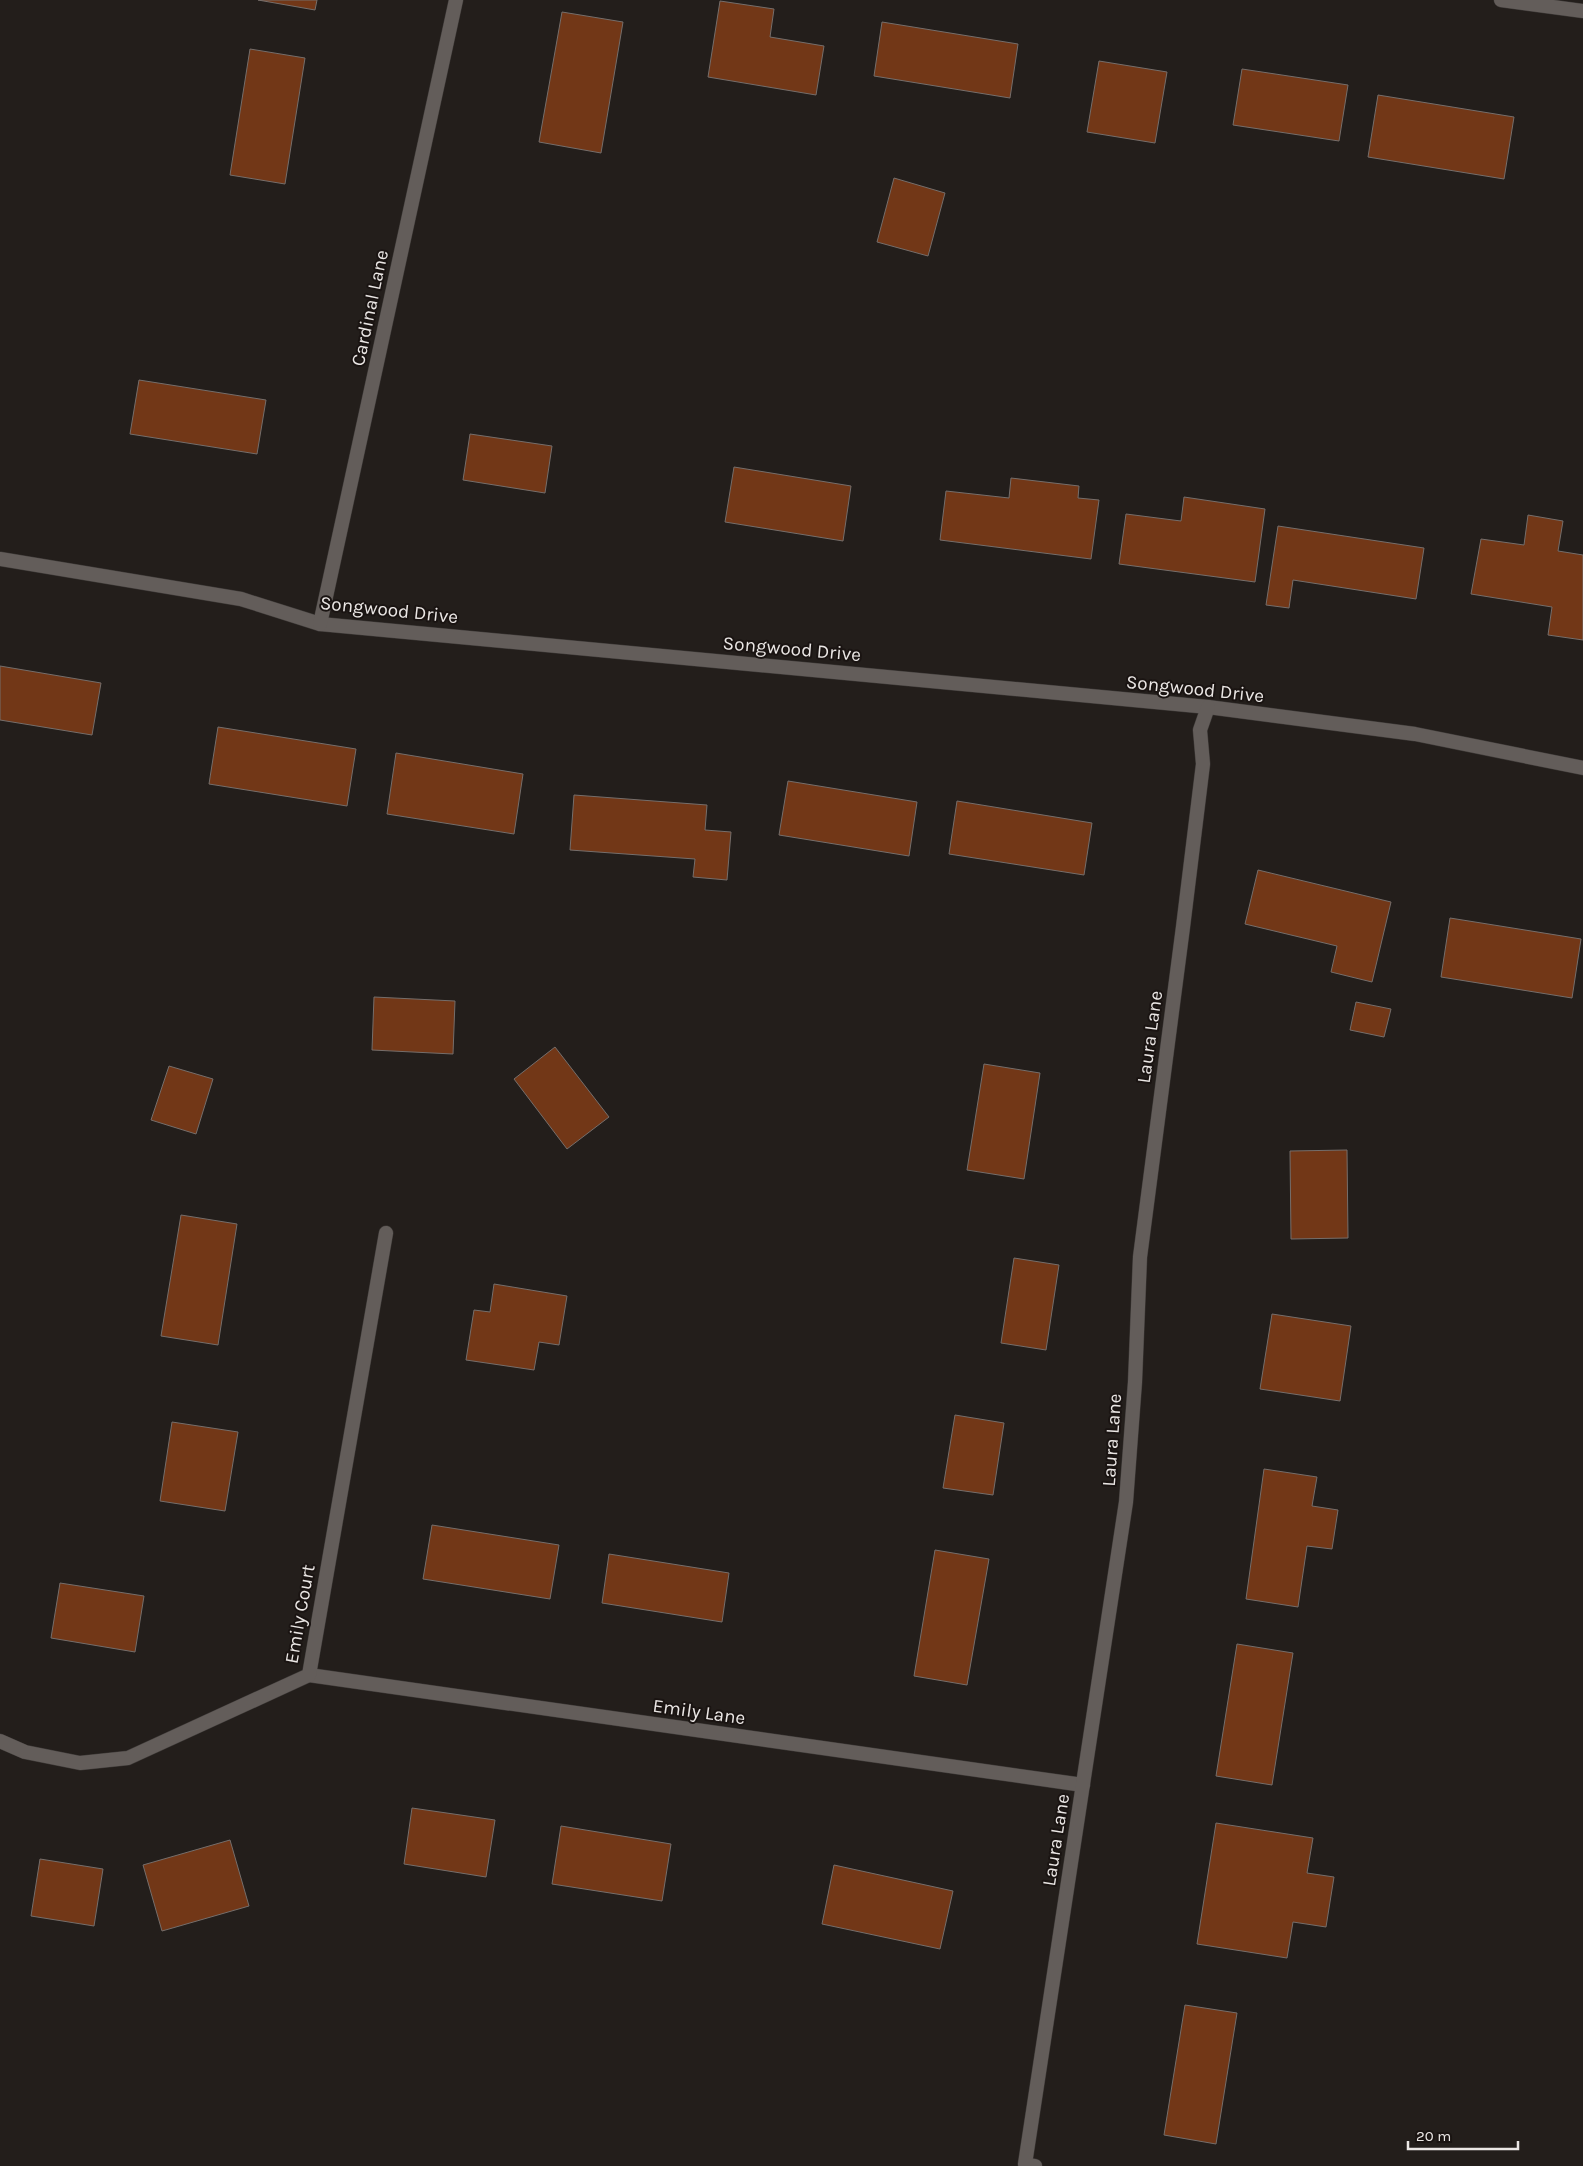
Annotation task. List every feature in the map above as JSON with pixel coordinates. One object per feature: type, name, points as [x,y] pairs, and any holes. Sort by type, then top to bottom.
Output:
[{"type":"street","name":"Cardinal Lane","points":[[320,624],[456,0]]},
{"type":"street","points":[[1501,0],[1583,11]]},
{"type":"street","name":"Songwood Drive","points":[[0,559],[241,598],[320,624],[1208,708],[1415,734],[1583,768]]},
{"type":"street","name":"Laura Lane","points":[[1035,2166],[1024,2164],[1126,1502],[1135,1382],[1140,1257],[1184,928],[1203,764],[1200,730],[1208,708]]},
{"type":"street","name":"Emily Court","points":[[0,1741],[25,1752],[80,1763],[128,1758],[309,1676],[386,1233]]},
{"type":"street","name":"Emily Lane","points":[[309,1676],[1083,1785]]},
{"type":"building","points":[[258,0],[317,0],[315,10]]},
{"type":"building","points":[[720,1],[774,9],[770,37],[824,46],[816,95],[708,77]]},
{"type":"building","points":[[562,12],[623,22],[601,153],[539,142]]},
{"type":"building","points":[[882,22],[1018,44],[1010,98],[874,76]]},
{"type":"building","points":[[250,49],[305,58],[285,184],[230,175]]},
{"type":"building","points":[[1099,61],[1167,72],[1155,143],[1087,132]]},
{"type":"building","points":[[1242,69],[1348,85],[1339,141],[1233,125]]},
{"type":"building","points":[[1378,95],[1514,117],[1504,179],[1368,157]]},
{"type":"building","points":[[894,178],[945,193],[928,256],[877,242]]},
{"type":"building","points":[[139,380],[266,400],[257,454],[130,434]]},
{"type":"building","points":[[470,434],[552,446],[545,493],[463,480]]},
{"type":"building","points":[[734,467],[851,486],[843,541],[725,522]]},
{"type":"building","points":[[1011,478],[1079,486],[1078,498],[1099,500],[1091,559],[940,540],[946,491],[1009,498]]},
{"type":"building","points":[[1184,497],[1265,509],[1255,582],[1119,564],[1126,514],[1181,521]]},
{"type":"building","points":[[1528,515],[1563,521],[1558,551],[1583,555],[1583,640],[1548,635],[1552,607],[1471,594],[1481,539],[1524,545]]},
{"type":"building","points":[[1278,526],[1424,548],[1416,599],[1293,580],[1289,608],[1266,605]]},
{"type":"building","points":[[0,666],[101,683],[92,735],[0,720]]},
{"type":"building","points":[[218,727],[356,749],[347,806],[209,784]]},
{"type":"building","points":[[396,753],[523,774],[514,834],[387,814]]},
{"type":"building","points":[[788,781],[917,802],[909,856],[779,835]]},
{"type":"building","points":[[574,795],[707,805],[705,830],[731,832],[727,880],[693,877],[695,859],[570,850]]},
{"type":"building","points":[[957,801],[1092,823],[1084,875],[949,854]]},
{"type":"building","points":[[1258,870],[1391,902],[1372,982],[1331,972],[1337,946],[1245,924]]},
{"type":"building","points":[[1450,918],[1581,939],[1572,998],[1441,977]]},
{"type":"building","points":[[374,997],[455,1001],[453,1054],[372,1050]]},
{"type":"building","points":[[1356,1002],[1391,1009],[1384,1037],[1350,1030]]},
{"type":"building","points":[[555,1047],[609,1117],[567,1149],[514,1079]]},
{"type":"building","points":[[984,1064],[1040,1073],[1024,1179],[967,1170]]},
{"type":"building","points":[[169,1066],[213,1079],[196,1134],[151,1120]]},
{"type":"building","points":[[1347,1150],[1348,1238],[1291,1239],[1290,1151]]},
{"type":"building","points":[[181,1215],[237,1224],[218,1345],[161,1336]]},
{"type":"building","points":[[1014,1258],[1059,1265],[1046,1350],[1001,1343]]},
{"type":"building","points":[[494,1284],[567,1296],[559,1345],[539,1342],[534,1370],[466,1360],[474,1310],[490,1312]]},
{"type":"building","points":[[1272,1314],[1351,1326],[1340,1401],[1260,1389]]},
{"type":"building","points":[[955,1415],[1004,1423],[993,1495],[943,1488]]},
{"type":"building","points":[[172,1422],[238,1432],[225,1511],[160,1501]]},
{"type":"building","points":[[1264,1469],[1317,1477],[1312,1506],[1338,1510],[1332,1549],[1307,1546],[1298,1607],[1246,1599]]},
{"type":"building","points":[[432,1525],[559,1545],[550,1599],[423,1579]]},
{"type":"building","points":[[935,1550],[989,1559],[967,1685],[914,1676]]},
{"type":"building","points":[[609,1554],[729,1573],[722,1622],[602,1603]]},
{"type":"building","points":[[60,1583],[144,1596],[135,1652],[51,1638]]},
{"type":"building","points":[[1237,1644],[1293,1653],[1272,1785],[1216,1776]]},
{"type":"building","points":[[412,1808],[495,1820],[486,1877],[404,1864]]},
{"type":"building","points":[[1216,1823],[1313,1838],[1307,1873],[1334,1877],[1326,1927],[1293,1922],[1287,1958],[1197,1944]]},
{"type":"building","points":[[561,1826],[671,1844],[662,1901],[552,1884]]},
{"type":"building","points":[[230,1840],[249,1906],[162,1931],[143,1865]]},
{"type":"building","points":[[40,1859],[103,1869],[94,1926],[31,1916]]},
{"type":"building","points":[[834,1865],[953,1891],[940,1949],[822,1924]]},
{"type":"building","points":[[1185,2005],[1237,2013],[1216,2144],[1164,2135]]}]
